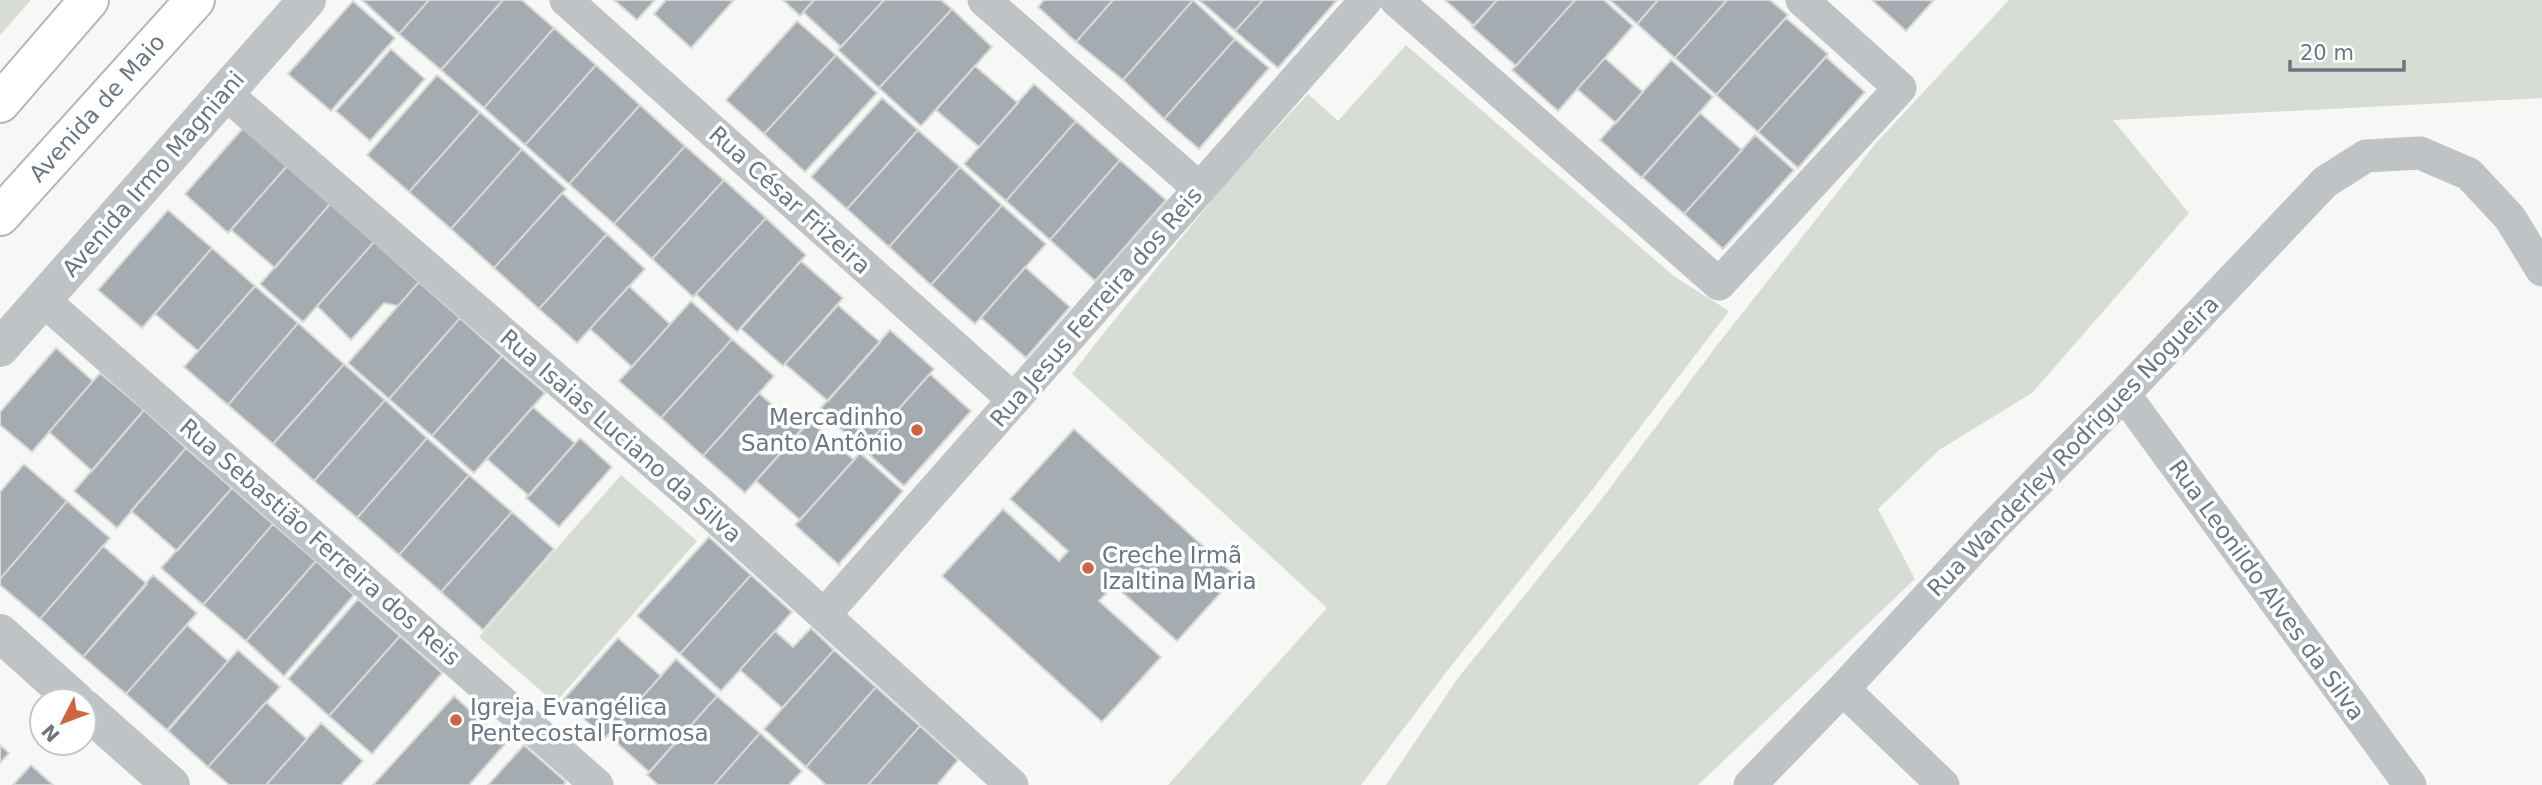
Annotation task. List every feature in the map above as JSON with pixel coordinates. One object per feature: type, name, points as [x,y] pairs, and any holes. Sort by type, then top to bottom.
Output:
[{"type":"main road","points":[[0,103],[89,0]]},
{"type":"main road","name":"Avenida de Maio","points":[[0,216],[195,0]]},
{"type":"street","name":"Avenida Irmo Magniani","points":[[0,348],[307,0]]},
{"type":"street","name":"Rua César Frizeira","points":[[566,0],[1014,400]]},
{"type":"street","points":[[984,0],[1200,189]]},
{"type":"street","name":"Rua Jesus Ferreira dos Reis","points":[[825,614],[1366,0]]},
{"type":"street","points":[[1396,0],[1719,284],[1900,88],[1802,0]]},
{"type":"street","name":"Rua Isaias Luciano da Silva","points":[[225,93],[702,505],[825,614],[1003,782]]},
{"type":"street","name":"Rua Wanderley Rodrigues Nogueira","points":[[1750,785],[1991,529],[2124,394],[2325,182],[2366,156],[2420,153],[2469,174],[2510,218],[2542,270]]},
{"type":"street","name":"Rua Sebastião Ferreira dos Reis","points":[[42,299],[597,785]]},
{"type":"street","name":"Rua Leonildo Alves da Silva","points":[[2124,394],[2410,785]]},
{"type":"street","points":[[0,633],[60,687]]},
{"type":"street","points":[[1843,689],[1943,785]]},
{"type":"street","points":[[98,720],[172,785]]},
{"type":"shaded area","points":[[0,0],[31,0],[0,35]]},
{"type":"shaded area","points":[[2009,0],[2542,0],[2542,98],[2113,120],[2189,213],[2032,393],[1939,450],[1878,509],[1915,579],[1698,785],[1386,785],[1458,678],[1598,504],[1718,344],[1877,142]]},
{"type":"shaded area","points":[[1406,45],[1675,277],[1729,311],[1361,785],[1168,785],[1327,608],[1072,374],[1226,183],[1308,94],[1338,121]]},
{"type":"shaded area","points":[[621,475],[697,541],[555,703],[479,637]]},
{"type":"building","points":[[362,0],[429,0],[399,34]]},
{"type":"building","points":[[429,0],[503,0],[441,70],[399,34]]},
{"type":"building","points":[[503,0],[522,0],[554,28],[484,108],[441,70]]},
{"type":"building","points":[[614,0],[655,0],[637,20]]},
{"type":"building","points":[[666,0],[734,0],[691,48],[654,14]]},
{"type":"building","points":[[783,0],[814,0],[800,16]]},
{"type":"building","points":[[814,0],[884,0],[841,47],[803,12]]},
{"type":"building","points":[[884,0],[941,0],[952,9],[879,88],[838,50]]},
{"type":"building","points":[[1044,0],[1113,0],[1076,42],[1038,7]]},
{"type":"building","points":[[1113,0],[1193,0],[1123,80],[1076,42]]},
{"type":"building","points":[[1193,0],[1235,39],[1164,119],[1123,80]]},
{"type":"building","points":[[1199,0],[1263,0],[1235,31]]},
{"type":"building","points":[[1263,0],[1337,0],[1278,68],[1235,31]]},
{"type":"building","points":[[1445,0],[1497,0],[1474,26]]},
{"type":"building","points":[[1497,0],[1575,0],[1516,66],[1472,27]]},
{"type":"building","points":[[1575,0],[1604,0],[1633,26],[1558,111],[1512,70]]},
{"type":"building","points":[[1610,0],[1658,0],[1637,24]]},
{"type":"building","points":[[1658,0],[1727,0],[1675,58],[1637,24]]},
{"type":"building","points":[[1727,0],[1770,0],[1788,15],[1716,95],[1675,58]]},
{"type":"building","points":[[1872,0],[1934,0],[1906,31]]},
{"type":"building","points":[[353,1],[395,38],[331,111],[288,74]]},
{"type":"building","points":[[952,9],[992,47],[921,126],[879,88]]},
{"type":"building","points":[[1786,18],[1828,54],[1758,132],[1716,95]]},
{"type":"building","points":[[797,21],[836,55],[764,134],[726,100]]},
{"type":"building","points":[[554,28],[596,65],[525,145],[484,108]]},
{"type":"building","points":[[1235,39],[1269,68],[1199,149],[1164,119]]},
{"type":"building","points":[[391,49],[425,79],[370,141],[336,111]]},
{"type":"building","points":[[836,55],[877,93],[805,172],[764,134]]},
{"type":"building","points":[[1826,57],[1865,92],[1798,168],[1758,132]]},
{"type":"building","points":[[1605,58],[1643,92],[1616,123],[1577,89]]},
{"type":"building","points":[[1671,60],[1713,97],[1642,178],[1600,140]]},
{"type":"building","points":[[596,65],[640,105],[569,184],[525,145]]},
{"type":"building","points":[[975,66],[1018,103],[979,147],[936,110]]},
{"type":"building","points":[[437,75],[480,112],[409,192],[367,155]]},
{"type":"building","points":[[1034,84],[1076,121],[1006,201],[964,164]]},
{"type":"building","points":[[882,98],[918,130],[847,209],[811,177]]},
{"type":"building","points":[[640,105],[685,146],[614,224],[569,184]]},
{"type":"building","points":[[480,112],[522,149],[451,229],[409,192]]},
{"type":"building","points":[[1700,113],[1742,150],[1684,214],[1642,177]]},
{"type":"building","points":[[1076,121],[1120,160],[1050,240],[1006,201]]},
{"type":"building","points":[[243,128],[287,166],[228,233],[185,194]]},
{"type":"building","points":[[918,130],[960,167],[889,247],[847,209]]},
{"type":"building","points":[[1755,135],[1794,170],[1723,249],[1684,214]]},
{"type":"building","points":[[685,146],[724,180],[652,259],[614,224]]},
{"type":"building","points":[[522,149],[566,189],[494,268],[451,229]]},
{"type":"building","points":[[1120,160],[1166,200],[1095,281],[1050,240]]},
{"type":"building","points":[[287,166],[330,204],[275,268],[231,230]]},
{"type":"building","points":[[960,167],[1002,205],[931,285],[889,247]]},
{"type":"building","points":[[724,180],[766,218],[693,297],[652,259]]},
{"type":"building","points":[[562,193],[607,234],[539,309],[494,268]]},
{"type":"building","points":[[330,204],[374,242],[303,322],[260,284]]},
{"type":"building","points":[[1002,205],[1046,244],[975,324],[931,285]]},
{"type":"building","points":[[168,210],[212,248],[142,328],[98,290]]},
{"type":"building","points":[[766,218],[806,255],[737,332],[696,294]]},
{"type":"building","points":[[607,234],[645,269],[577,343],[539,309]]},
{"type":"building","points":[[374,242],[419,282],[398,306],[384,303],[351,340],[317,306]]},
{"type":"building","points":[[212,248],[255,286],[198,351],[155,314]]},
{"type":"building","points":[[801,261],[843,298],[783,366],[741,329]]},
{"type":"building","points":[[1025,267],[1070,307],[1026,358],[981,318]]},
{"type":"building","points":[[419,282],[460,318],[389,399],[348,363]]},
{"type":"building","points":[[255,286],[298,323],[228,405],[184,367]]},
{"type":"building","points":[[629,286],[670,324],[632,367],[590,329]]},
{"type":"building","points":[[691,301],[732,339],[661,418],[619,381]]},
{"type":"building","points":[[838,305],[880,342],[828,401],[785,364]]},
{"type":"building","points":[[460,318],[502,356],[432,436],[389,399]]},
{"type":"building","points":[[298,323],[344,364],[273,444],[228,405]]},
{"type":"building","points":[[890,330],[934,369],[863,449],[819,410]]},
{"type":"building","points":[[732,339],[774,376],[703,456],[661,418]]},
{"type":"building","points":[[56,348],[93,381],[32,452],[0,425],[0,412]]},
{"type":"building","points":[[502,356],[545,393],[474,473],[432,436]]},
{"type":"building","points":[[344,364],[385,400],[314,481],[273,444]]},
{"type":"building","points":[[100,373],[144,410],[92,471],[49,432]]},
{"type":"building","name":"Mercadinho Santo Antônio","points":[[930,374],[971,411],[904,486],[863,449]]},
{"type":"building","points":[[759,393],[801,430],[745,493],[703,456]]},
{"type":"building","points":[[385,400],[427,438],[357,518],[314,481]]},
{"type":"building","points":[[533,407],[575,443],[529,496],[487,459]]},
{"type":"building","points":[[144,410],[186,448],[117,528],[74,491]]},
{"type":"building","points":[[810,421],[854,460],[800,520],[756,481]]},
{"type":"building","name":"Creche Irmã Izaltina Maria","points":[[1074,429],[1236,576],[1177,641],[1114,585],[1099,601],[1161,657],[1102,722],[942,576],[1003,509],[1059,561],[1068,551],[1010,499]]},
{"type":"building","points":[[427,438],[469,475],[399,555],[357,518]]},
{"type":"building","points":[[580,438],[612,467],[559,527],[526,498]]},
{"type":"building","points":[[186,448],[232,488],[177,551],[131,511]]},
{"type":"building","points":[[860,453],[903,491],[840,566],[795,525]]},
{"type":"building","points":[[24,464],[67,501],[0,579],[0,492]]},
{"type":"building","points":[[469,475],[512,512],[441,592],[399,555]]},
{"type":"building","points":[[232,488],[273,524],[203,605],[161,568]]},
{"type":"building","points":[[67,501],[110,538],[40,619],[0,585],[0,579]]},
{"type":"building","points":[[512,512],[554,549],[483,630],[441,592]]},
{"type":"building","points":[[273,524],[316,561],[246,641],[203,605]]},
{"type":"building","points":[[709,537],[751,575],[680,654],[637,616]]},
{"type":"building","points":[[103,546],[147,584],[83,657],[40,619]]},
{"type":"building","points":[[316,561],[354,595],[284,676],[246,641]]},
{"type":"building","points":[[153,575],[197,613],[126,694],[83,657]]},
{"type":"building","points":[[751,575],[792,612],[721,691],[680,654]]},
{"type":"building","points":[[358,599],[400,636],[329,716],[288,679]]},
{"type":"building","points":[[187,625],[228,661],[168,731],[126,694]]},
{"type":"building","points":[[811,628],[834,650],[782,708],[740,670],[775,631],[793,647]]},
{"type":"building","points":[[400,636],[442,673],[372,754],[329,716]]},
{"type":"building","points":[[618,638],[661,676],[605,738],[563,700]]},
{"type":"building","points":[[238,650],[280,687],[208,767],[167,730]]},
{"type":"building","points":[[834,650],[876,687],[806,767],[764,729]]},
{"type":"building","points":[[676,659],[717,696],[649,772],[608,735]]},
{"type":"building","points":[[876,687],[920,726],[868,785],[826,785],[806,767]]},
{"type":"building","name":"Igreja Evangélica Pentecostal Formosa","points":[[454,696],[506,743],[469,785],[373,785]]},
{"type":"building","points":[[717,696],[760,733],[714,785],[658,785],[647,775]]},
{"type":"building","points":[[266,702],[307,739],[266,785],[229,785],[208,767]]},
{"type":"building","points":[[321,723],[363,761],[341,785],[266,785]]},
{"type":"building","points":[[920,726],[958,760],[937,785],[868,785]]},
{"type":"building","points":[[760,733],[802,771],[789,785],[714,785]]},
{"type":"building","points":[[0,745],[9,753],[0,763]]},
{"type":"building","points":[[524,745],[566,782],[563,785],[488,785]]},
{"type":"building","points":[[31,765],[53,785],[13,785]]},
{"type":"place","name":"Mercadinho Santo Antônio","points":[[917,430]]},
{"type":"place","name":"Creche Irmã Izaltina Maria","points":[[1088,568]]},
{"type":"place","name":"Igreja Evangélica Pentecostal Formosa","points":[[456,720]]}]
